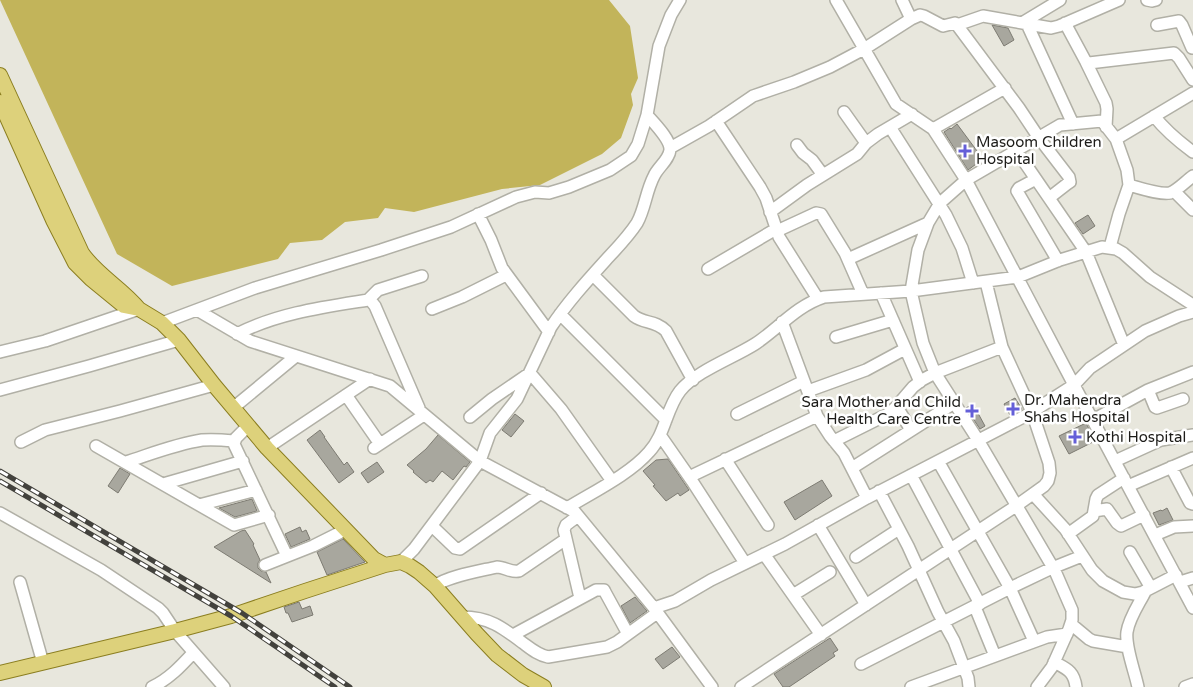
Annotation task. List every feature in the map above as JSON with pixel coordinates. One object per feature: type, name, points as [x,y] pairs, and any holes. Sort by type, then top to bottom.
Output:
[{"type":"main road","points":[[0,75],[82,253],[88,262],[131,299],[139,309],[162,324],[179,340],[267,448],[374,560],[385,565]]},
{"type":"main road","points":[[0,102],[53,220],[75,263],[92,280],[124,306],[139,309]]},
{"type":"main road","points":[[0,674],[231,616],[385,565],[401,562],[410,566],[435,586],[497,655],[523,676],[544,687]]},
{"type":"street","points":[[162,324],[255,288],[451,227],[516,197],[536,192],[549,193],[610,170],[631,156],[638,144],[648,115],[659,46],[671,15],[680,0]]},
{"type":"street","points":[[836,0],[896,104],[933,128],[966,180],[1193,608]]},
{"type":"street","points":[[902,0],[911,19]]},
{"type":"street","points":[[1024,23],[1058,0]]},
{"type":"street","points":[[957,25],[983,16],[1051,28],[1119,0]]},
{"type":"street","points":[[1147,0],[1156,0]]},
{"type":"street","points":[[670,148],[690,138],[753,96],[830,67],[920,15],[943,26],[952,23],[957,25],[1070,179],[1067,184],[1049,198]]},
{"type":"street","points":[[1086,62],[1170,52],[1177,54],[1192,47],[1182,25],[1178,21],[1157,25]]},
{"type":"street","points":[[1024,23],[1073,124]]},
{"type":"street","points":[[1066,23],[1106,103],[1106,127]]},
{"type":"street","points":[[1177,54],[1193,80]]},
{"type":"street","points":[[933,128],[1005,88]]},
{"type":"street","points":[[1116,139],[1193,93]]},
{"type":"street","points":[[844,112],[866,143]]},
{"type":"street","points":[[770,212],[807,185],[857,154],[866,143],[912,114]]},
{"type":"street","points":[[401,562],[432,526],[480,461],[490,433],[517,399],[551,327],[560,314],[625,239],[638,220],[654,174],[664,162],[670,148],[668,142],[648,115]]},
{"type":"street","points":[[1154,116],[1179,142],[1193,152]]},
{"type":"street","points":[[716,121],[760,187],[784,246],[818,299]]},
{"type":"street","points":[[1037,687],[1054,662],[1069,629],[1072,620],[1072,610],[1052,568],[978,440],[935,373],[923,343],[911,291],[918,250],[928,223],[940,204],[966,180],[1060,125],[1102,121],[1116,139],[1130,185],[1118,214],[1110,248]]},
{"type":"street","points":[[890,127],[940,204],[962,248],[973,283]]},
{"type":"street","points":[[797,145],[812,160],[823,175]]},
{"type":"street","points":[[1016,150],[1086,252],[1124,345]]},
{"type":"street","points":[[1130,185],[1169,193],[1193,176]]},
{"type":"street","points":[[1036,178],[1017,191],[1058,261]]},
{"type":"street","points":[[1174,190],[1193,210]]},
{"type":"street","points":[[708,269],[776,230],[819,213],[848,259],[863,294]]},
{"type":"street","points":[[478,214],[506,275],[549,332]]},
{"type":"street","points":[[848,259],[928,223]]},
{"type":"street","points":[[567,508],[638,463],[650,451],[658,440],[677,395],[682,388],[702,373],[756,343],[798,309],[824,297],[911,291],[1018,277],[1058,261],[1102,247],[1116,248],[1150,277],[1193,305]]},
{"type":"street","points":[[432,309],[462,297],[506,275]]},
{"type":"street","points":[[593,275],[639,320],[656,324],[666,331],[693,380]]},
{"type":"street","points":[[237,334],[251,326],[284,316],[368,300],[378,290],[422,276]]},
{"type":"street","points":[[741,687],[1016,506],[1048,481],[1050,473],[1049,463],[1042,438],[1002,347],[986,282]]},
{"type":"street","points":[[881,293],[920,382]]},
{"type":"street","points":[[368,300],[375,306],[423,414]]},
{"type":"street","points":[[0,352],[45,341],[139,309]]},
{"type":"street","points":[[197,310],[250,341],[390,386],[480,461],[574,512],[656,610],[711,687]]},
{"type":"street","points":[[462,617],[476,617],[492,623],[503,628],[539,654],[548,656],[607,647],[628,634],[656,610],[1032,412],[1074,385],[1090,368],[1145,331],[1193,312]]},
{"type":"street","points":[[560,314],[666,420]]},
{"type":"street","points":[[836,337],[893,320]]},
{"type":"street","points":[[782,322],[817,416],[844,453],[867,498]]},
{"type":"street","points":[[0,390],[179,340]]},
{"type":"street","points":[[834,441],[888,414],[913,387],[935,373],[1002,347]]},
{"type":"street","points":[[736,414],[806,386],[866,370],[905,348]]},
{"type":"street","points":[[233,408],[296,356]]},
{"type":"street","points":[[1094,420],[1148,390],[1193,372]]},
{"type":"street","points":[[470,416],[530,373]]},
{"type":"street","points":[[530,373],[562,409],[612,480]]},
{"type":"street","points":[[267,448],[370,380]]},
{"type":"street","points":[[22,442],[45,430],[214,385]]},
{"type":"street","points":[[1148,390],[1157,408],[1184,399]]},
{"type":"street","points":[[346,395],[377,446],[423,414]]},
{"type":"street","points":[[852,468],[954,403]]},
{"type":"street","points":[[896,407],[911,430]]},
{"type":"street","points":[[689,477],[817,416]]},
{"type":"street","points":[[234,441],[248,426]]},
{"type":"street","points":[[660,435],[744,563]]},
{"type":"street","points":[[1115,461],[1161,440],[1193,435]]},
{"type":"street","points":[[126,462],[166,449],[203,440],[234,441]]},
{"type":"street","points":[[234,441],[287,556]]},
{"type":"street","points":[[96,446],[234,525],[269,515]]},
{"type":"street","points":[[1068,534],[1091,518],[1098,494],[1193,458]]},
{"type":"street","points":[[725,459],[768,525]]},
{"type":"street","points":[[163,484],[242,461]]},
{"type":"street","points":[[938,461],[1010,588],[1034,642]]},
{"type":"street","points":[[1171,467],[1190,503],[1193,504]]},
{"type":"street","points":[[911,475],[951,548],[978,605],[995,656]]},
{"type":"street","points":[[1182,488],[1193,482]]},
{"type":"street","points":[[199,505],[256,490]]},
{"type":"street","points":[[879,491],[954,641],[968,678],[969,687]]},
{"type":"street","points":[[432,526],[455,548],[460,549],[541,494]]},
{"type":"street","points":[[1033,494],[1060,523],[1092,570],[1103,581],[1123,592],[1136,594],[1178,579],[1193,578]]},
{"type":"street","points":[[1094,512],[1107,508],[1117,523],[1122,526],[1144,515]]},
{"type":"street","points":[[0,513],[101,570],[158,608],[175,631],[224,687]]},
{"type":"street","points":[[578,516],[565,527],[580,598]]},
{"type":"street","points":[[818,525],[866,605]]},
{"type":"street","points":[[1155,535],[1174,527],[1193,526]]},
{"type":"street","points":[[856,557],[899,529]]},
{"type":"street","points":[[265,565],[313,546],[345,530]]},
{"type":"street","points":[[435,586],[448,580],[497,567],[513,572],[519,571],[566,538]]},
{"type":"street","points":[[1130,552],[1148,590]]},
{"type":"street","points":[[764,554],[821,635]]},
{"type":"street","points":[[861,664],[1010,588],[1082,556]]},
{"type":"street","points":[[793,595],[830,572]]},
{"type":"street","points":[[20,582],[43,663]]},
{"type":"street","points":[[513,635],[596,590],[604,590],[628,634]]},
{"type":"street","points":[[1138,687],[1128,647],[1127,632],[1130,620],[1148,590]]},
{"type":"street","points":[[911,687],[1069,629],[1081,633],[1094,641],[1128,647]]},
{"type":"street","points":[[152,687],[164,681],[176,671],[194,652]]},
{"type":"street","points":[[1054,662],[1069,670],[1075,679],[1076,687]]},
{"type":"street","points":[[1185,687],[1193,684]]},
{"type":"shaded area","points":[[0,0],[609,0],[630,26],[638,78],[631,94],[633,105],[621,138],[602,154],[540,185],[502,189],[414,212],[385,208],[378,218],[345,222],[322,240],[290,243],[278,259],[172,286],[117,254]]},
{"type":"building","points":[[992,25],[1008,28],[1014,40],[1004,46]]},
{"type":"building","points":[[957,124],[983,159],[968,170],[944,132]]},
{"type":"building","points":[[1088,215],[1095,226],[1083,234],[1075,223]]},
{"type":"building","points":[[1015,398],[1022,409],[1010,415],[1004,404]]},
{"type":"building","points":[[973,404],[985,426],[980,429],[966,408]]},
{"type":"building","points":[[515,414],[524,421],[511,437],[502,430]]},
{"type":"building","points":[[1086,423],[1095,441],[1069,454],[1059,436]]},
{"type":"building","points":[[320,430],[344,465],[347,462],[354,472],[339,483],[307,440]]},
{"type":"building","points":[[438,435],[470,462],[466,467],[464,466],[453,480],[442,471],[433,482],[430,480],[426,483],[407,465],[426,449]]},
{"type":"building","points":[[668,459],[689,490],[680,496],[678,493],[666,501],[643,471],[656,460]]},
{"type":"building","points":[[377,462],[384,472],[368,483],[361,473]]},
{"type":"building","points":[[120,468],[130,474],[118,493],[108,486]]},
{"type":"building","points":[[822,480],[832,496],[795,520],[784,502]]},
{"type":"building","points":[[252,499],[257,511],[235,517],[219,508]]},
{"type":"building","points":[[1167,508],[1173,520],[1159,525],[1153,513]]},
{"type":"building","points":[[300,527],[302,532],[306,530],[310,539],[291,547],[285,534]]},
{"type":"building","points":[[245,530],[254,544],[260,560],[258,568],[266,572],[271,583],[214,547]]},
{"type":"building","points":[[343,539],[365,562],[327,575],[317,552]]},
{"type":"building","points":[[635,597],[647,611],[630,623],[621,606]]},
{"type":"building","points":[[299,602],[302,609],[310,606],[313,615],[292,622],[284,607]]},
{"type":"building","points":[[830,638],[838,650],[833,653],[835,656],[789,687],[783,687],[774,674]]},
{"type":"building","points":[[672,647],[680,657],[663,669],[655,659]]},
{"type":"railway","points":[[0,471],[242,613],[350,687]]},
{"type":"railway","points":[[0,481],[231,616],[335,687]]},
{"type":"place","name":"Masoom Children Hospital","points":[[965,151]]},
{"type":"place","name":"Dr. Mahendra Shahs Hospital","points":[[1013,409]]},
{"type":"place","name":"Sara Mother and Child Health Care Centre","points":[[972,411]]},
{"type":"place","name":"Kothi Hospital","points":[[1075,437]]}]
